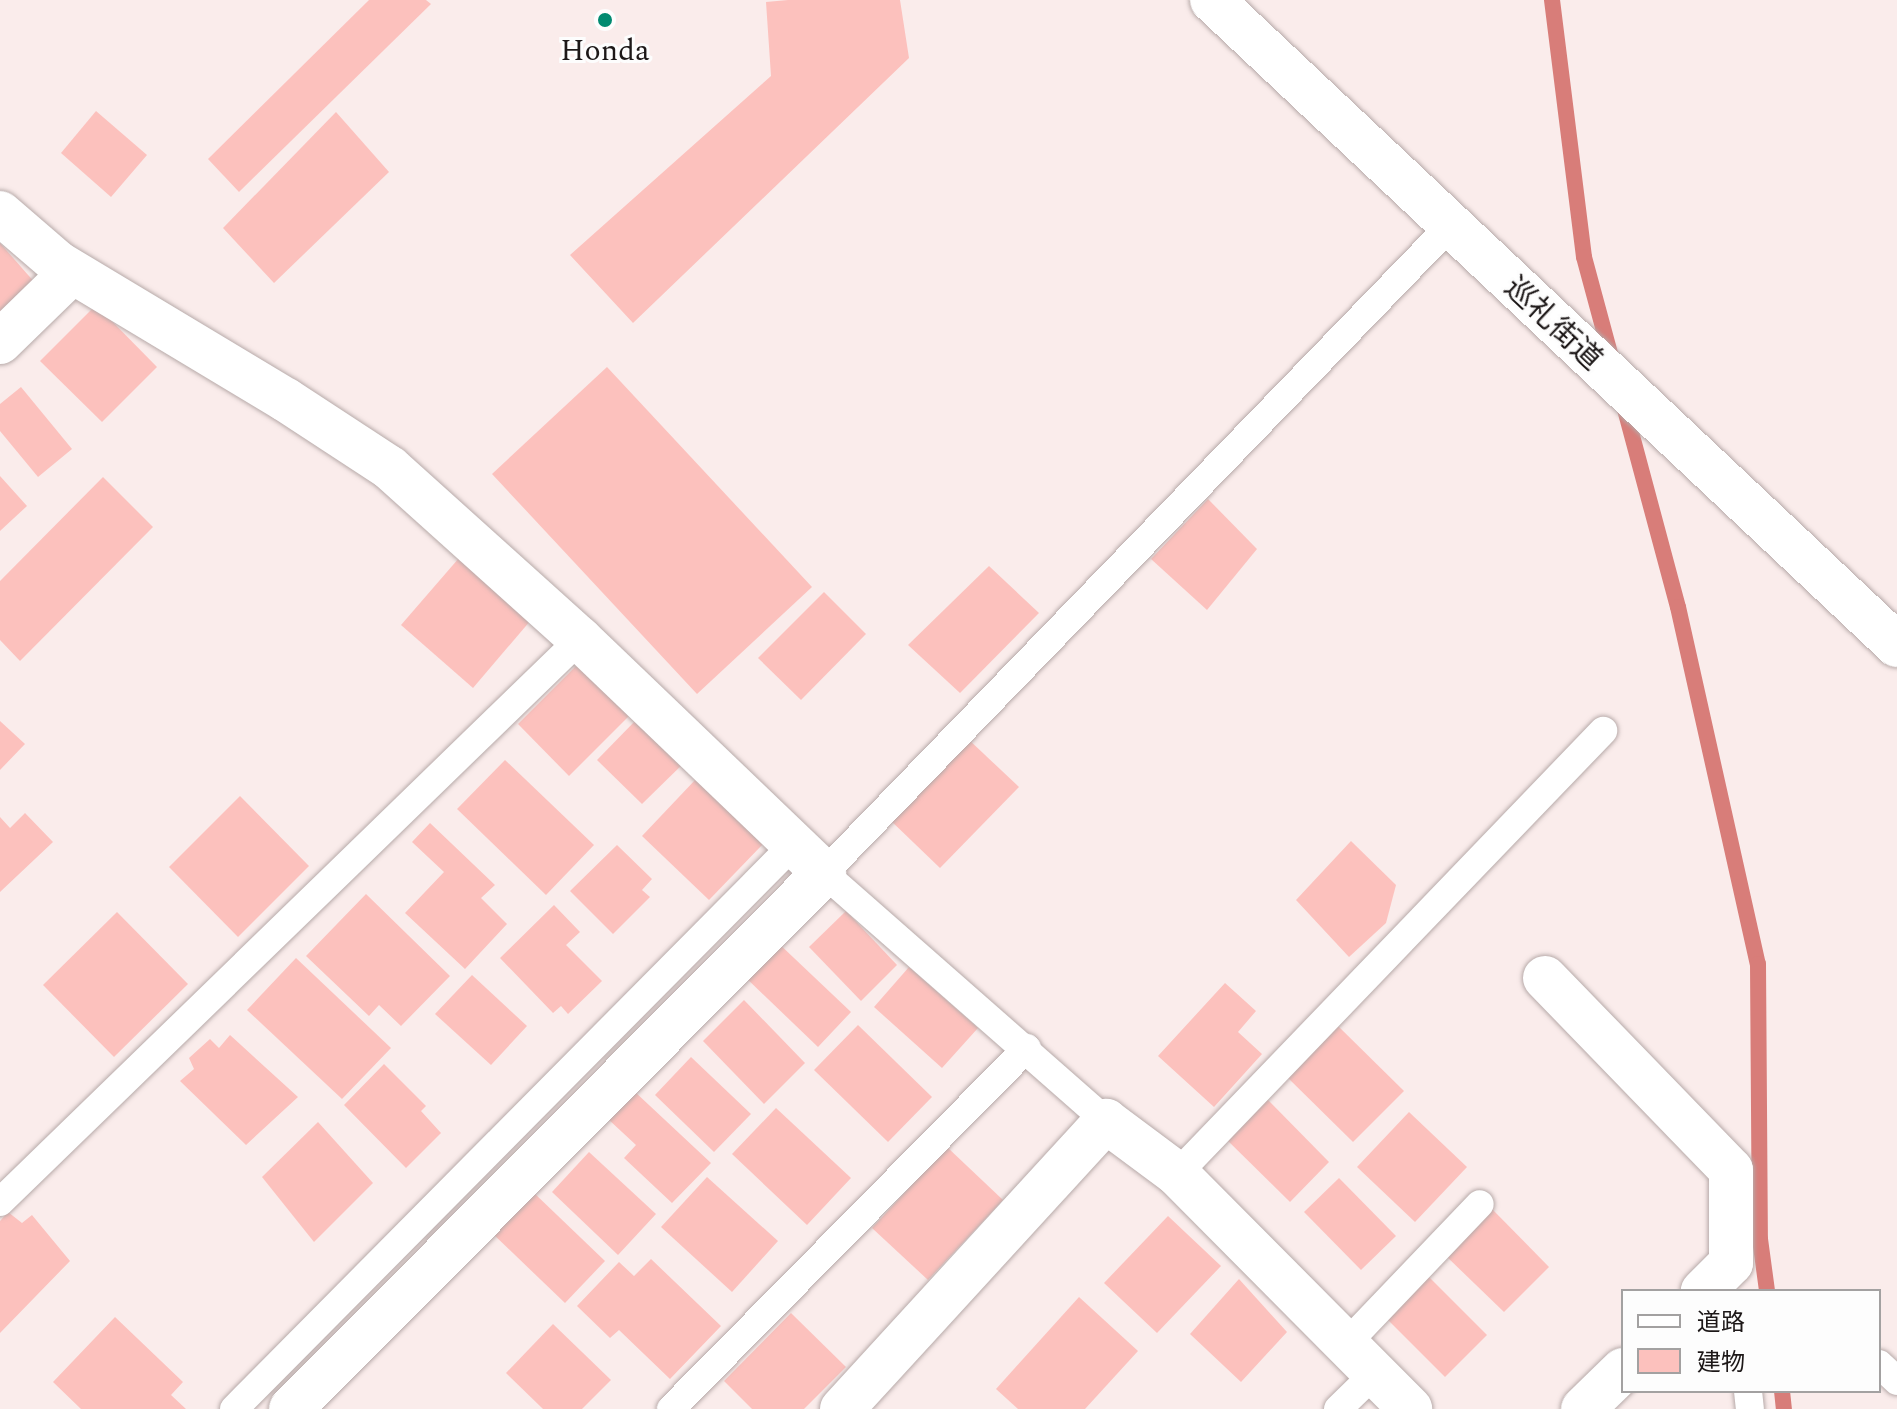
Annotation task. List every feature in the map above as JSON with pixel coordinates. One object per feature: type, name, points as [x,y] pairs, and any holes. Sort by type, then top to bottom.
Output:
[{"type":"street","name":"巡礼街道","points":[[1212,0],[1449,227],[1897,645]]},
{"type":"street","points":[[0,213],[72,272],[286,400],[390,468],[580,639],[809,858],[291,1409]]},
{"type":"street","points":[[0,342],[72,272]]},
{"type":"street","points":[[1545,978],[1731,1170],[1723,1282]]},
{"type":"street","points":[[842,1409],[1106,1121],[1177,1174],[1410,1409]]},
{"type":"street","points":[[1583,1409],[1621,1372]]},
{"type":"lane","points":[[234,1409],[809,858],[1449,227]]},
{"type":"lane","points":[[0,1202],[580,639]]},
{"type":"lane","points":[[1177,1174],[1603,731]]},
{"type":"lane","points":[[809,858],[1106,1121]]},
{"type":"lane","points":[[671,1409],[1027,1048]]},
{"type":"lane","points":[[1338,1409],[1361,1358],[1480,1204]]},
{"type":"lane","points":[[1881,1366],[1897,1381]]},
{"type":"building","points":[[369,0],[426,0],[431,4],[239,192],[208,159]]},
{"type":"building","points":[[900,0],[909,58],[633,323],[570,255],[771,76],[766,2]]},
{"type":"building","points":[[96,111],[147,155],[111,197],[61,153]]},
{"type":"building","points":[[336,112],[389,172],[274,283],[223,228]]},
{"type":"building","points":[[0,243],[36,284],[0,316]]},
{"type":"building","points":[[96,305],[157,367],[102,422],[40,361]]},
{"type":"building","points":[[607,367],[812,587],[697,694],[492,474]]},
{"type":"building","points":[[21,387],[72,449],[38,477],[0,431],[0,404]]},
{"type":"building","points":[[0,476],[27,506],[0,531]]},
{"type":"building","points":[[103,477],[153,527],[20,661],[0,640],[0,581]]},
{"type":"building","points":[[1208,499],[1257,549],[1207,610],[1151,559]]},
{"type":"building","points":[[459,558],[531,620],[473,688],[401,625]]},
{"type":"building","points":[[989,566],[1039,613],[960,693],[908,645]]},
{"type":"building","points":[[824,592],[866,634],[801,700],[758,658]]},
{"type":"building","points":[[583,659],[634,711],[569,776],[518,724]]},
{"type":"building","points":[[637,719],[690,757],[642,804],[597,760]]},
{"type":"building","points":[[0,721],[25,744],[0,770]]},
{"type":"building","points":[[967,738],[1019,787],[940,868],[888,818]]},
{"type":"building","points":[[505,760],[594,845],[546,895],[457,809]]},
{"type":"building","points":[[696,779],[764,843],[709,900],[642,836]]},
{"type":"building","points":[[240,796],[309,866],[238,937],[169,867]]},
{"type":"building","points":[[25,813],[53,842],[0,892],[0,817],[10,828]]},
{"type":"building","points":[[430,823],[495,885],[481,898],[507,924],[465,969],[405,913],[444,872],[412,842]]},
{"type":"building","points":[[1351,841],[1396,885],[1386,923],[1349,957],[1296,900]]},
{"type":"building","points":[[617,845],[652,879],[642,890],[650,897],[613,934],[570,891]]},
{"type":"building","points":[[366,894],[450,976],[401,1026],[379,1005],[369,1016],[306,956]]},
{"type":"building","points":[[554,905],[580,932],[566,945],[602,981],[568,1014],[561,1006],[553,1013],[500,958]]},
{"type":"building","points":[[846,911],[897,965],[861,1001],[809,947]]},
{"type":"building","points":[[117,912],[188,984],[114,1057],[43,985]]},
{"type":"building","points":[[775,940],[851,1012],[818,1047],[742,974]]},
{"type":"building","points":[[296,958],[391,1048],[342,1099],[247,1010]]},
{"type":"building","points":[[909,967],[978,1028],[942,1068],[874,1007]]},
{"type":"building","points":[[472,975],[527,1026],[491,1065],[435,1014]]},
{"type":"building","points":[[1225,983],[1256,1011],[1238,1032],[1262,1054],[1214,1107],[1158,1056]]},
{"type":"building","points":[[744,1000],[805,1063],[764,1104],[703,1041]]},
{"type":"building","points":[[858,1025],[932,1097],[888,1142],[814,1070]]},
{"type":"building","points":[[1337,1025],[1404,1091],[1353,1142],[1286,1076]]},
{"type":"building","points":[[230,1035],[298,1097],[246,1145],[180,1081],[194,1069],[189,1058],[210,1039],[219,1048]]},
{"type":"building","points":[[691,1057],[751,1114],[714,1152],[655,1095]]},
{"type":"building","points":[[384,1064],[426,1106],[421,1111],[441,1133],[406,1168],[344,1105]]},
{"type":"building","points":[[634,1091],[711,1163],[672,1203],[624,1158],[636,1145],[608,1119]]},
{"type":"building","points":[[1264,1096],[1329,1162],[1290,1202],[1224,1137]]},
{"type":"building","points":[[776,1108],[851,1178],[807,1225],[732,1154]]},
{"type":"building","points":[[1409,1112],[1467,1167],[1415,1222],[1357,1167]]},
{"type":"building","points":[[318,1122],[373,1183],[314,1242],[262,1177]]},
{"type":"building","points":[[947,1147],[1003,1200],[928,1280],[872,1228]]},
{"type":"building","points":[[589,1152],[656,1214],[618,1255],[552,1192]]},
{"type":"building","points":[[707,1177],[778,1241],[732,1292],[661,1227]]},
{"type":"building","points":[[1339,1178],[1396,1236],[1361,1270],[1304,1212]]},
{"type":"building","points":[[533,1192],[605,1261],[565,1303],[492,1233]]},
{"type":"building","points":[[1492,1209],[1549,1267],[1504,1312],[1446,1256]]},
{"type":"building","points":[[8,1212],[22,1223],[32,1215],[70,1261],[0,1333],[0,1221]]},
{"type":"building","points":[[1168,1216],[1221,1266],[1157,1333],[1104,1283]]},
{"type":"building","points":[[651,1259],[721,1326],[670,1379],[619,1330],[610,1338],[577,1306],[619,1262],[634,1276]]},
{"type":"building","points":[[1427,1275],[1487,1335],[1445,1377],[1385,1317]]},
{"type":"building","points":[[1239,1279],[1287,1332],[1241,1382],[1190,1334]]},
{"type":"building","points":[[1079,1297],[1138,1351],[1085,1409],[1018,1409],[996,1389]]},
{"type":"building","points":[[791,1313],[846,1367],[804,1409],[752,1409],[724,1381]]},
{"type":"building","points":[[115,1317],[183,1382],[171,1395],[186,1409],[81,1409],[53,1382]]},
{"type":"building","points":[[553,1324],[611,1380],[582,1409],[543,1409],[506,1373]]},
{"type":"waterway","points":[[1552,0],[1584,257],[1612,361]]},
{"type":"waterway","points":[[1623,402],[1678,607],[1758,964],[1760,1239],[1767,1289]]},
{"type":"waterway","points":[[1782,1393],[1784,1409]]},
{"type":"place","name":"Honda","points":[[605,20]]}]
